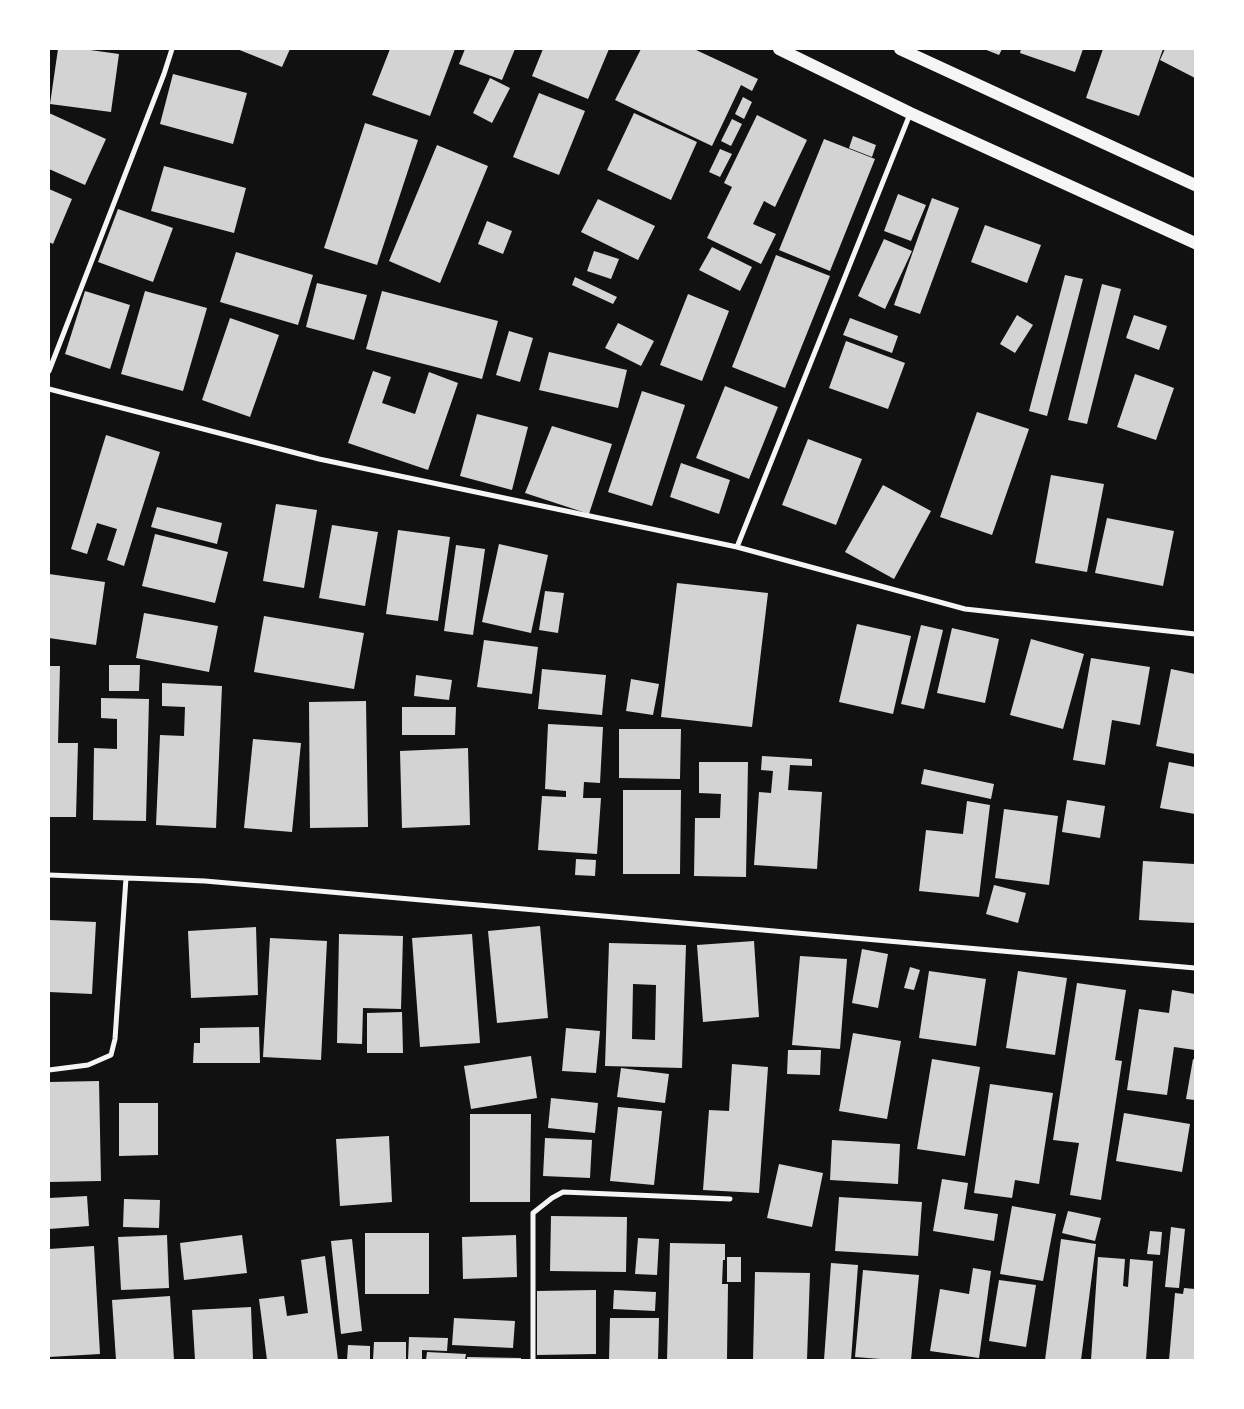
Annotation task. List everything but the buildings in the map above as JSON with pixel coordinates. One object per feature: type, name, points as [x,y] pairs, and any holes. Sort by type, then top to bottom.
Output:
[{"type":"main road","points":[[779,49],[910,113],[1195,243]]},
{"type":"main road","points":[[900,49],[1195,185]]},
{"type":"street","points":[[49,371],[172,49]]},
{"type":"street","points":[[737,547],[910,113]]},
{"type":"street","points":[[49,389],[319,460],[737,547],[965,609],[1195,634]]},
{"type":"street","points":[[49,875],[205,881],[1195,968]]},
{"type":"street","points":[[49,1070],[88,1066],[111,1054],[115,1038],[126,878]]},
{"type":"street","points":[[533,1360],[534,1213],[552,1198],[563,1192],[730,1199]]}]
